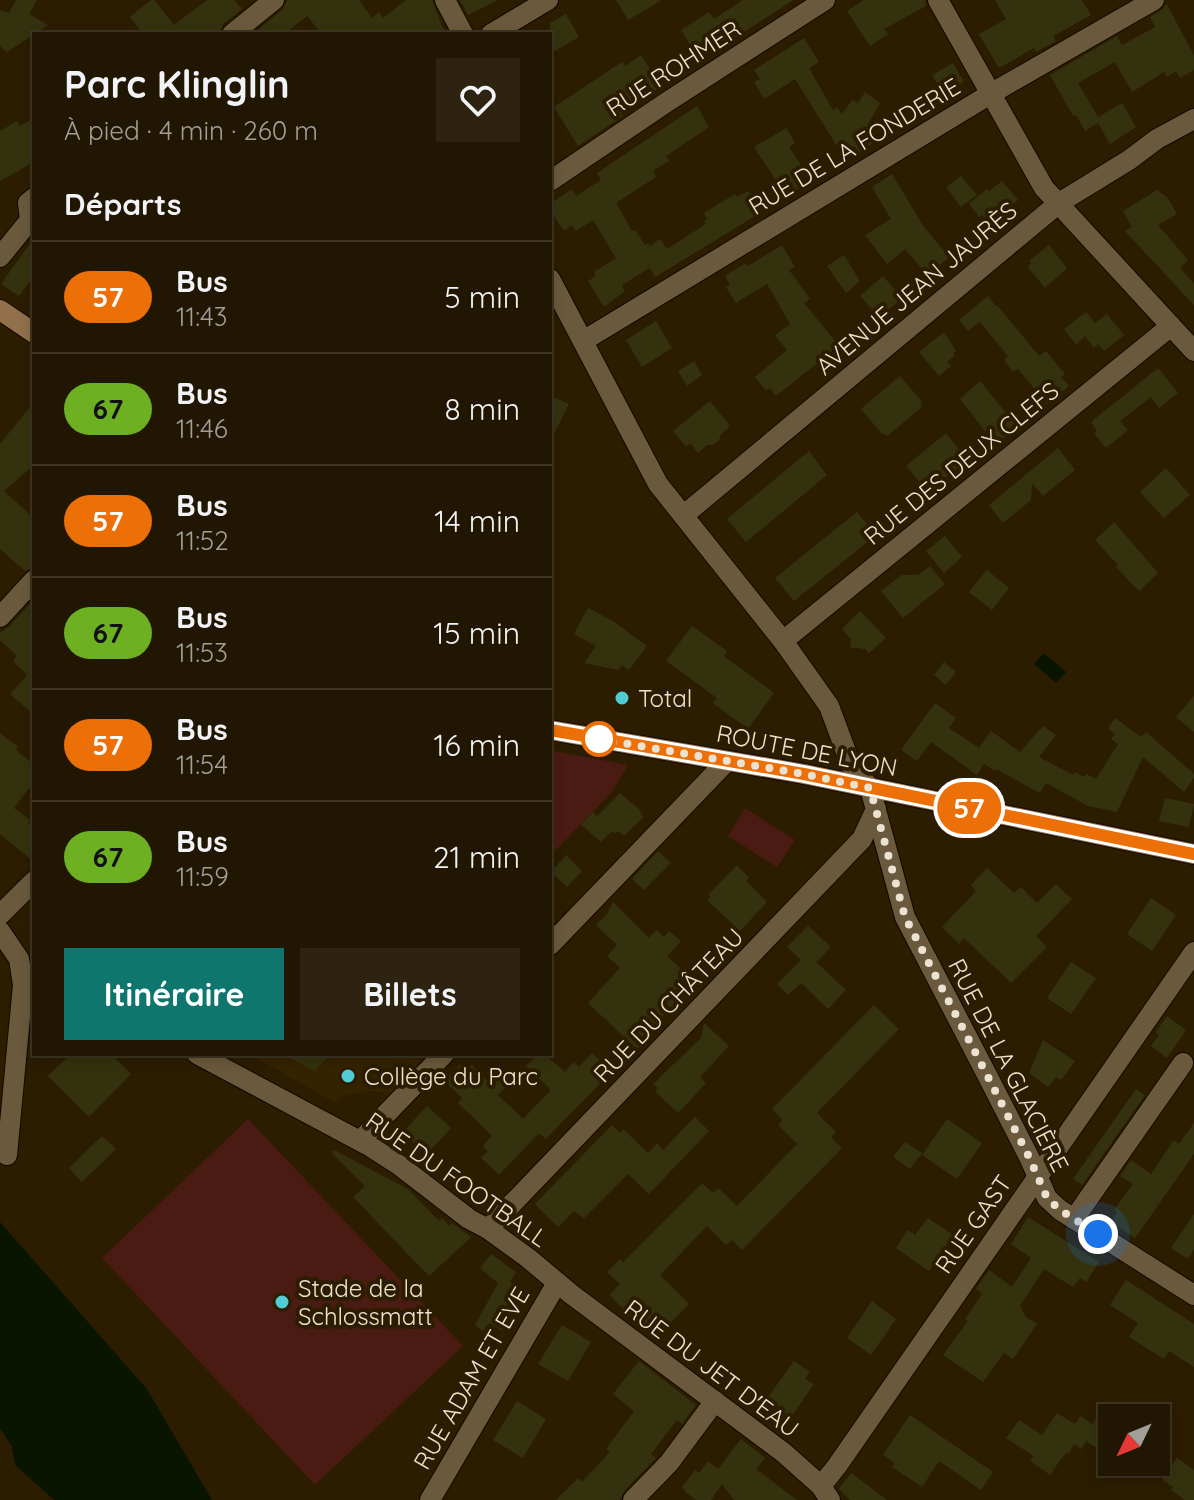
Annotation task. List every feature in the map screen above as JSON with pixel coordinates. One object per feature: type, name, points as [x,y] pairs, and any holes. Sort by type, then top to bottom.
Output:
[{"type":"main road","points":[[0,310],[32,332]]},
{"type":"main road","name":"ROUTE DE LYON","points":[[552,730],[804,774],[1194,854]]},
{"type":"street","points":[[234,32],[274,0]]},
{"type":"street","points":[[445,0],[462,32]]},
{"type":"street","points":[[494,32],[548,0]]},
{"type":"street","name":"RUE ROHMER","points":[[552,180],[825,0]]},
{"type":"street","points":[[938,0],[1044,188],[1194,351]]},
{"type":"street","name":"RUE DE LA FONDERIE","points":[[583,341],[992,93],[1154,0]]},
{"type":"street","name":"AVENUE JEAN JAURÈS","points":[[684,515],[1059,203],[1157,139],[1194,119]]},
{"type":"street","points":[[0,257],[30,220],[28,203],[32,200]]},
{"type":"street","name":"RUE DE LA GLACIÈRE","points":[[552,283],[658,484],[783,641],[829,706],[851,765],[870,788],[905,917],[995,1089],[1047,1198],[1060,1210],[1194,1295]]},
{"type":"street","name":"RUE DES DEUX CLEFS","points":[[783,641],[1171,326]]},
{"type":"street","points":[[0,617],[32,582]]},
{"type":"street","points":[[552,943],[727,761]]},
{"type":"street","name":"RUE DU CHÂTEAU","points":[[488,1229],[862,839],[876,809]]},
{"type":"street","points":[[0,915],[32,883]]},
{"type":"street","points":[[0,931],[26,963],[7,1155]]},
{"type":"street","name":"RUE GAST","points":[[826,1493],[837,1466],[1194,952]]},
{"type":"street","name":"RUE DU FOOTBALL","points":[[201,1056],[399,1165],[469,1219],[528,1258],[557,1283]]},
{"type":"street","points":[[360,1141],[442,1056]]},
{"type":"street","points":[[1074,1219],[1183,1063]]},
{"type":"street","name":"RUE DU JET D'EAU","points":[[557,1283],[784,1453],[826,1493]]},
{"type":"street","name":"RUE ADAM ET EVE","points":[[430,1500],[557,1283]]},
{"type":"street","points":[[633,1500],[669,1463],[715,1401]]},
{"type":"shaded area","points":[[1044,653],[1066,672],[1056,683],[1034,664]]},
{"type":"shaded area","points":[[552,750],[628,765],[612,792],[552,854]]},
{"type":"shaded area","points":[[745,808],[795,840],[777,867],[728,836]]},
{"type":"shaded area","name":"Collège du Parc","points":[[253,1056],[416,1056],[421,1061],[387,1097],[373,1091],[347,1095],[336,1103]]},
{"type":"shaded area","name":"Stade de la Schlossmatt","points":[[248,1119],[463,1346],[315,1485],[102,1258]]},
{"type":"shaded area","points":[[0,1222],[147,1389],[212,1500],[54,1500],[15,1465],[12,1447],[0,1428]]},
{"type":"building","points":[[16,0],[37,0],[29,14],[48,25],[32,32],[32,36],[7,52],[0,46],[0,10],[9,13]]},
{"type":"building","points":[[151,0],[174,25],[207,0],[234,0],[242,9],[223,24],[220,32],[141,32],[130,17]]},
{"type":"building","points":[[287,0],[359,0],[372,18],[379,12],[383,18],[406,0],[432,0],[446,32],[320,32],[307,16],[287,32],[255,32],[282,10]]},
{"type":"building","points":[[460,0],[498,0],[468,15]]},
{"type":"building","points":[[616,0],[662,0],[628,20]]},
{"type":"building","points":[[743,0],[793,0],[711,54],[705,45],[694,51],[681,30],[709,12],[714,19]]},
{"type":"building","points":[[864,0],[925,0],[926,6],[884,29],[888,34],[870,46],[847,11]]},
{"type":"building","points":[[995,0],[1082,0],[1091,15],[1053,36],[1056,41],[1036,52],[1034,48],[999,68],[979,34],[1006,19]]},
{"type":"building","points":[[1167,4],[1194,56],[1194,70],[1180,78],[1176,71],[1167,77],[1164,72],[1132,92],[1115,62],[1078,83],[1098,117],[1122,103],[1136,127],[1110,144],[1098,123],[1085,131],[1050,75],[1117,36],[1122,45],[1155,27],[1150,17]]},
{"type":"building","points":[[566,14],[579,37],[552,53],[550,23]]},
{"type":"building","points":[[804,38],[819,62],[809,68],[833,110],[837,107],[842,114],[852,100],[858,103],[865,92],[880,103],[868,124],[878,140],[858,153],[853,144],[854,147],[842,154],[795,79],[764,99],[754,82],[760,79],[754,70]]},
{"type":"building","points":[[641,55],[661,87],[578,146],[554,107],[622,62],[625,66]]},
{"type":"building","points":[[953,63],[964,82],[943,93],[932,75]]},
{"type":"building","points":[[697,106],[709,127],[666,156],[669,161],[653,171],[656,177],[616,203],[632,231],[635,230],[645,245],[648,243],[650,246],[660,239],[667,249],[706,224],[704,213],[735,194],[737,197],[748,191],[756,204],[752,206],[757,215],[655,277],[650,268],[622,285],[625,291],[604,307],[588,281],[596,276],[594,272],[616,258],[593,220],[576,231],[572,225],[564,231],[552,213],[552,203],[572,189],[576,196],[601,180],[597,173]]},
{"type":"building","points":[[32,119],[32,163],[0,181],[0,131],[17,121],[20,126]]},
{"type":"building","points":[[786,128],[795,143],[789,147],[803,168],[794,174],[802,187],[787,197],[754,147]]},
{"type":"building","points":[[892,174],[924,227],[949,257],[928,276],[905,249],[887,264],[865,235],[891,219],[872,187]]},
{"type":"building","points":[[961,176],[977,195],[961,207],[946,187]]},
{"type":"building","points":[[1002,181],[1018,200],[1010,207],[1010,217],[1001,214],[989,224],[969,204]]},
{"type":"building","points":[[1157,190],[1168,198],[1177,214],[1158,225],[1188,260],[1180,268],[1194,283],[1194,305],[1125,231],[1132,227],[1123,211]]},
{"type":"building","points":[[32,241],[32,279],[19,296],[1,284]]},
{"type":"building","points":[[782,245],[795,267],[789,270],[810,299],[804,303],[839,346],[776,396],[770,388],[766,391],[755,377],[787,350],[775,335],[790,324],[767,284],[736,303],[726,287],[730,285],[725,276]]},
{"type":"building","points":[[1049,245],[1067,268],[1045,288],[1028,267],[1029,261]]},
{"type":"building","points":[[844,255],[860,281],[846,293],[827,266]]},
{"type":"building","points":[[883,276],[902,298],[882,315],[860,296]]},
{"type":"building","points":[[988,296],[1039,356],[1046,351],[1065,374],[1061,377],[1069,386],[1047,404],[1018,369],[1013,372],[1004,360],[1008,356],[980,322],[968,331],[959,320]]},
{"type":"building","points":[[1086,312],[1095,323],[1107,314],[1124,335],[1104,351],[1098,344],[1094,348],[1085,336],[1076,345],[1064,329]]},
{"type":"building","points":[[656,321],[672,348],[642,367],[626,340]]},
{"type":"building","points":[[944,332],[956,351],[947,362],[951,366],[939,376],[919,352]]},
{"type":"building","points":[[694,361],[702,375],[687,386],[678,371]]},
{"type":"building","points":[[1158,368],[1178,393],[1159,408],[1151,397],[1120,421],[1128,430],[1106,448],[1094,433],[1097,431],[1091,422]]},
{"type":"building","points":[[900,376],[922,402],[922,407],[887,436],[883,435],[861,409]]},
{"type":"building","points":[[980,381],[1016,425],[996,445],[960,399]]},
{"type":"building","points":[[552,396],[569,404],[552,438]]},
{"type":"building","points":[[710,401],[730,426],[719,440],[698,453],[690,443],[686,447],[673,431]]},
{"type":"building","points":[[32,404],[32,467],[4,491],[32,516],[32,568],[25,571],[0,549],[0,444]]},
{"type":"building","points":[[946,433],[967,460],[928,492],[906,466]]},
{"type":"building","points":[[1058,448],[1075,470],[1043,496],[1032,483],[1031,500],[1003,523],[989,505]]},
{"type":"building","points":[[809,451],[827,475],[746,542],[727,519]]},
{"type":"building","points":[[1166,468],[1190,495],[1164,518],[1140,492]]},
{"type":"building","points":[[857,512],[876,535],[794,601],[775,578]]},
{"type":"building","points":[[1114,522],[1158,573],[1139,591],[1095,540]]},
{"type":"building","points":[[945,536],[962,557],[944,573],[926,551]]},
{"type":"building","points":[[930,566],[945,584],[903,618],[881,591],[902,575],[918,575]]},
{"type":"building","points":[[987,570],[1009,588],[992,610],[969,592]]},
{"type":"building","points":[[32,601],[32,713],[10,694],[27,675],[13,661],[17,656],[0,640],[0,633]]},
{"type":"building","points":[[588,608],[613,621],[647,646],[629,670],[622,665],[618,670],[584,663],[596,646],[574,634]]},
{"type":"building","points":[[860,611],[886,638],[869,653],[864,648],[850,648],[851,639],[842,629]]},
{"type":"building","points":[[692,626],[727,651],[724,656],[774,693],[748,729],[713,703],[717,698],[666,661]]},
{"type":"building","points":[[944,662],[956,672],[946,685],[934,675]]},
{"type":"building","points":[[1194,696],[1194,732],[1176,717]]},
{"type":"building","points":[[935,703],[956,718],[949,728],[979,748],[991,731],[1020,752],[1043,726],[1056,735],[1039,757],[1073,775],[1075,772],[1096,779],[1118,744],[1111,739],[1115,734],[1108,728],[1115,718],[1141,737],[1146,732],[1194,774],[1194,778],[1184,792],[1143,757],[1117,812],[1088,806],[1046,783],[1040,793],[984,764],[977,775],[931,742],[917,761],[901,750]]},
{"type":"building","points":[[0,733],[32,763],[32,785],[14,808],[30,820],[32,860],[0,834]]},
{"type":"building","points":[[620,793],[644,817],[624,836],[612,831],[601,842],[581,825],[593,812],[597,816]]},
{"type":"building","points":[[1165,798],[1194,804],[1189,827],[1159,821]]},
{"type":"building","points":[[658,851],[671,863],[644,890],[632,879]]},
{"type":"building","points":[[566,855],[582,871],[567,887],[552,871]]},
{"type":"building","points":[[737,865],[749,878],[746,881],[767,902],[740,931],[707,900],[708,895]]},
{"type":"building","points":[[987,868],[1014,893],[1021,887],[1037,903],[1056,884],[1072,899],[1036,936],[1047,947],[1011,983],[964,938],[959,944],[942,927],[976,891],[971,885]]},
{"type":"building","points":[[1151,898],[1176,915],[1152,951],[1127,934]]},
{"type":"building","points":[[613,902],[649,938],[657,930],[664,937],[669,931],[681,941],[667,956],[696,983],[648,1031],[652,1034],[637,1049],[588,1003],[620,968],[607,956],[617,945],[596,925]]},
{"type":"building","points":[[808,926],[831,947],[816,962],[846,990],[828,1009],[801,983],[788,995],[777,984],[801,960],[787,947]]},
{"type":"building","points":[[1071,962],[1096,978],[1071,1014],[1047,998]]},
{"type":"building","points":[[874,1005],[899,1029],[817,1113],[836,1132],[831,1137],[842,1148],[742,1250],[732,1240],[726,1245],[707,1226],[660,1275],[689,1304],[654,1339],[609,1295],[620,1284],[607,1272],[620,1259],[623,1262],[702,1183],[713,1193],[718,1188],[737,1206],[797,1144],[778,1125],[783,1120],[772,1109]]},
{"type":"building","points":[[1167,1016],[1186,1030],[1167,1058],[1151,1046]]},
{"type":"building","points":[[704,1023],[729,1046],[700,1077],[706,1083],[678,1113],[655,1091],[658,1088],[653,1084],[701,1038]]},
{"type":"building","points":[[1043,1040],[1075,1061],[1061,1080],[1056,1077],[1048,1087],[1029,1073]]},
{"type":"building","points":[[592,1053],[611,1072],[546,1139],[539,1133],[499,1175],[481,1158],[488,1151],[483,1146],[492,1136],[458,1103],[462,1098],[444,1081],[459,1065],[466,1071],[472,1065],[487,1080],[496,1070],[510,1082],[498,1095],[523,1119],[551,1090],[526,1066],[536,1056],[546,1056],[565,1072],[574,1062],[579,1067]]},
{"type":"building","points":[[69,1056],[113,1056],[131,1074],[89,1117],[48,1076]]},
{"type":"building","points":[[288,1056],[329,1056],[314,1071]]},
{"type":"building","points":[[1136,1089],[1145,1095],[1082,1185],[1073,1179]]},
{"type":"building","points":[[427,1106],[451,1128],[426,1155],[403,1132]]},
{"type":"building","points":[[695,1117],[709,1131],[649,1194],[628,1174],[584,1218],[574,1211],[558,1227],[535,1204],[612,1125],[620,1133],[623,1129],[648,1153],[657,1143],[663,1150]]},
{"type":"building","points":[[947,1119],[982,1143],[957,1179],[922,1155]]},
{"type":"building","points":[[1194,1123],[1194,1154],[1135,1238],[1111,1222],[1117,1212],[1114,1210],[1133,1184],[1120,1176],[1131,1160],[1151,1174],[1174,1140],[1179,1144]]},
{"type":"building","points":[[102,1136],[116,1149],[82,1182],[69,1168]]},
{"type":"building","points":[[905,1142],[922,1153],[910,1169],[893,1157]]},
{"type":"building","points":[[334,1150],[408,1189],[439,1221],[442,1218],[449,1226],[452,1223],[471,1237],[429,1276],[353,1197],[365,1186],[332,1153]]},
{"type":"building","points":[[1194,1214],[1194,1250],[1188,1259],[1171,1248]]},
{"type":"building","points":[[1028,1217],[1099,1262],[1086,1282],[1080,1278],[1073,1287],[1044,1269],[1020,1306],[1026,1317],[1037,1324],[1013,1359],[1004,1353],[983,1382],[943,1355],[968,1321],[965,1319],[982,1294],[976,1289],[989,1270],[1012,1287],[1031,1258],[1011,1244]]},
{"type":"building","points":[[928,1218],[953,1235],[929,1271],[896,1248],[908,1230],[915,1235]]},
{"type":"building","points":[[491,1254],[516,1272],[510,1282],[516,1287],[508,1298],[518,1304],[503,1331],[489,1323],[483,1331],[475,1325],[498,1283],[480,1268]]},
{"type":"building","points":[[1126,1280],[1194,1324],[1194,1367],[1169,1351],[1164,1359],[1129,1337],[1138,1323],[1110,1305]]},
{"type":"building","points":[[872,1301],[896,1319],[871,1355],[847,1338]]},
{"type":"building","points":[[562,1325],[591,1342],[568,1381],[538,1364]]},
{"type":"building","points":[[639,1361],[696,1405],[682,1424],[677,1420],[651,1454],[656,1458],[624,1491],[620,1500],[556,1500],[578,1478],[582,1482],[610,1452],[606,1449],[634,1411],[613,1394]]},
{"type":"building","points":[[794,1361],[810,1372],[805,1379],[814,1384],[789,1420],[764,1403]]},
{"type":"building","points":[[517,1401],[546,1419],[523,1458],[493,1440]]},
{"type":"building","points":[[1057,1413],[1075,1424],[1081,1416],[1092,1424],[1098,1416],[1098,1449],[1086,1441],[1081,1449],[1074,1444],[1050,1475],[1030,1461],[1034,1456],[1006,1438],[1019,1420],[1042,1435]]},
{"type":"building","points":[[910,1415],[993,1472],[981,1490],[939,1461],[922,1487],[892,1467],[895,1463],[883,1455]]},
{"type":"building","points":[[741,1439],[765,1458],[756,1469],[797,1500],[734,1500],[722,1484],[711,1500],[696,1500],[684,1491],[682,1487],[695,1470],[699,1473],[708,1461],[718,1469]]},
{"type":"building","points":[[1177,1458],[1194,1470],[1194,1500],[1185,1500],[1162,1480],[1170,1476],[1170,1468]]},
{"type":"building","points":[[851,1473],[887,1500],[850,1500],[839,1489]]},
{"type":"bus line","name":"57","points":[[552,730],[804,774],[1194,854]]},
{"type":"place","name":"Total","points":[[622,698]]},
{"type":"place","name":"Collège du Parc","points":[[348,1076]]},
{"type":"place","name":"Stade de la Schlossmatt","points":[[282,1302]]},
{"type":"route","points":[[599,739],[870,788],[905,917],[1030,1159],[1047,1198],[1098,1234]]}]
